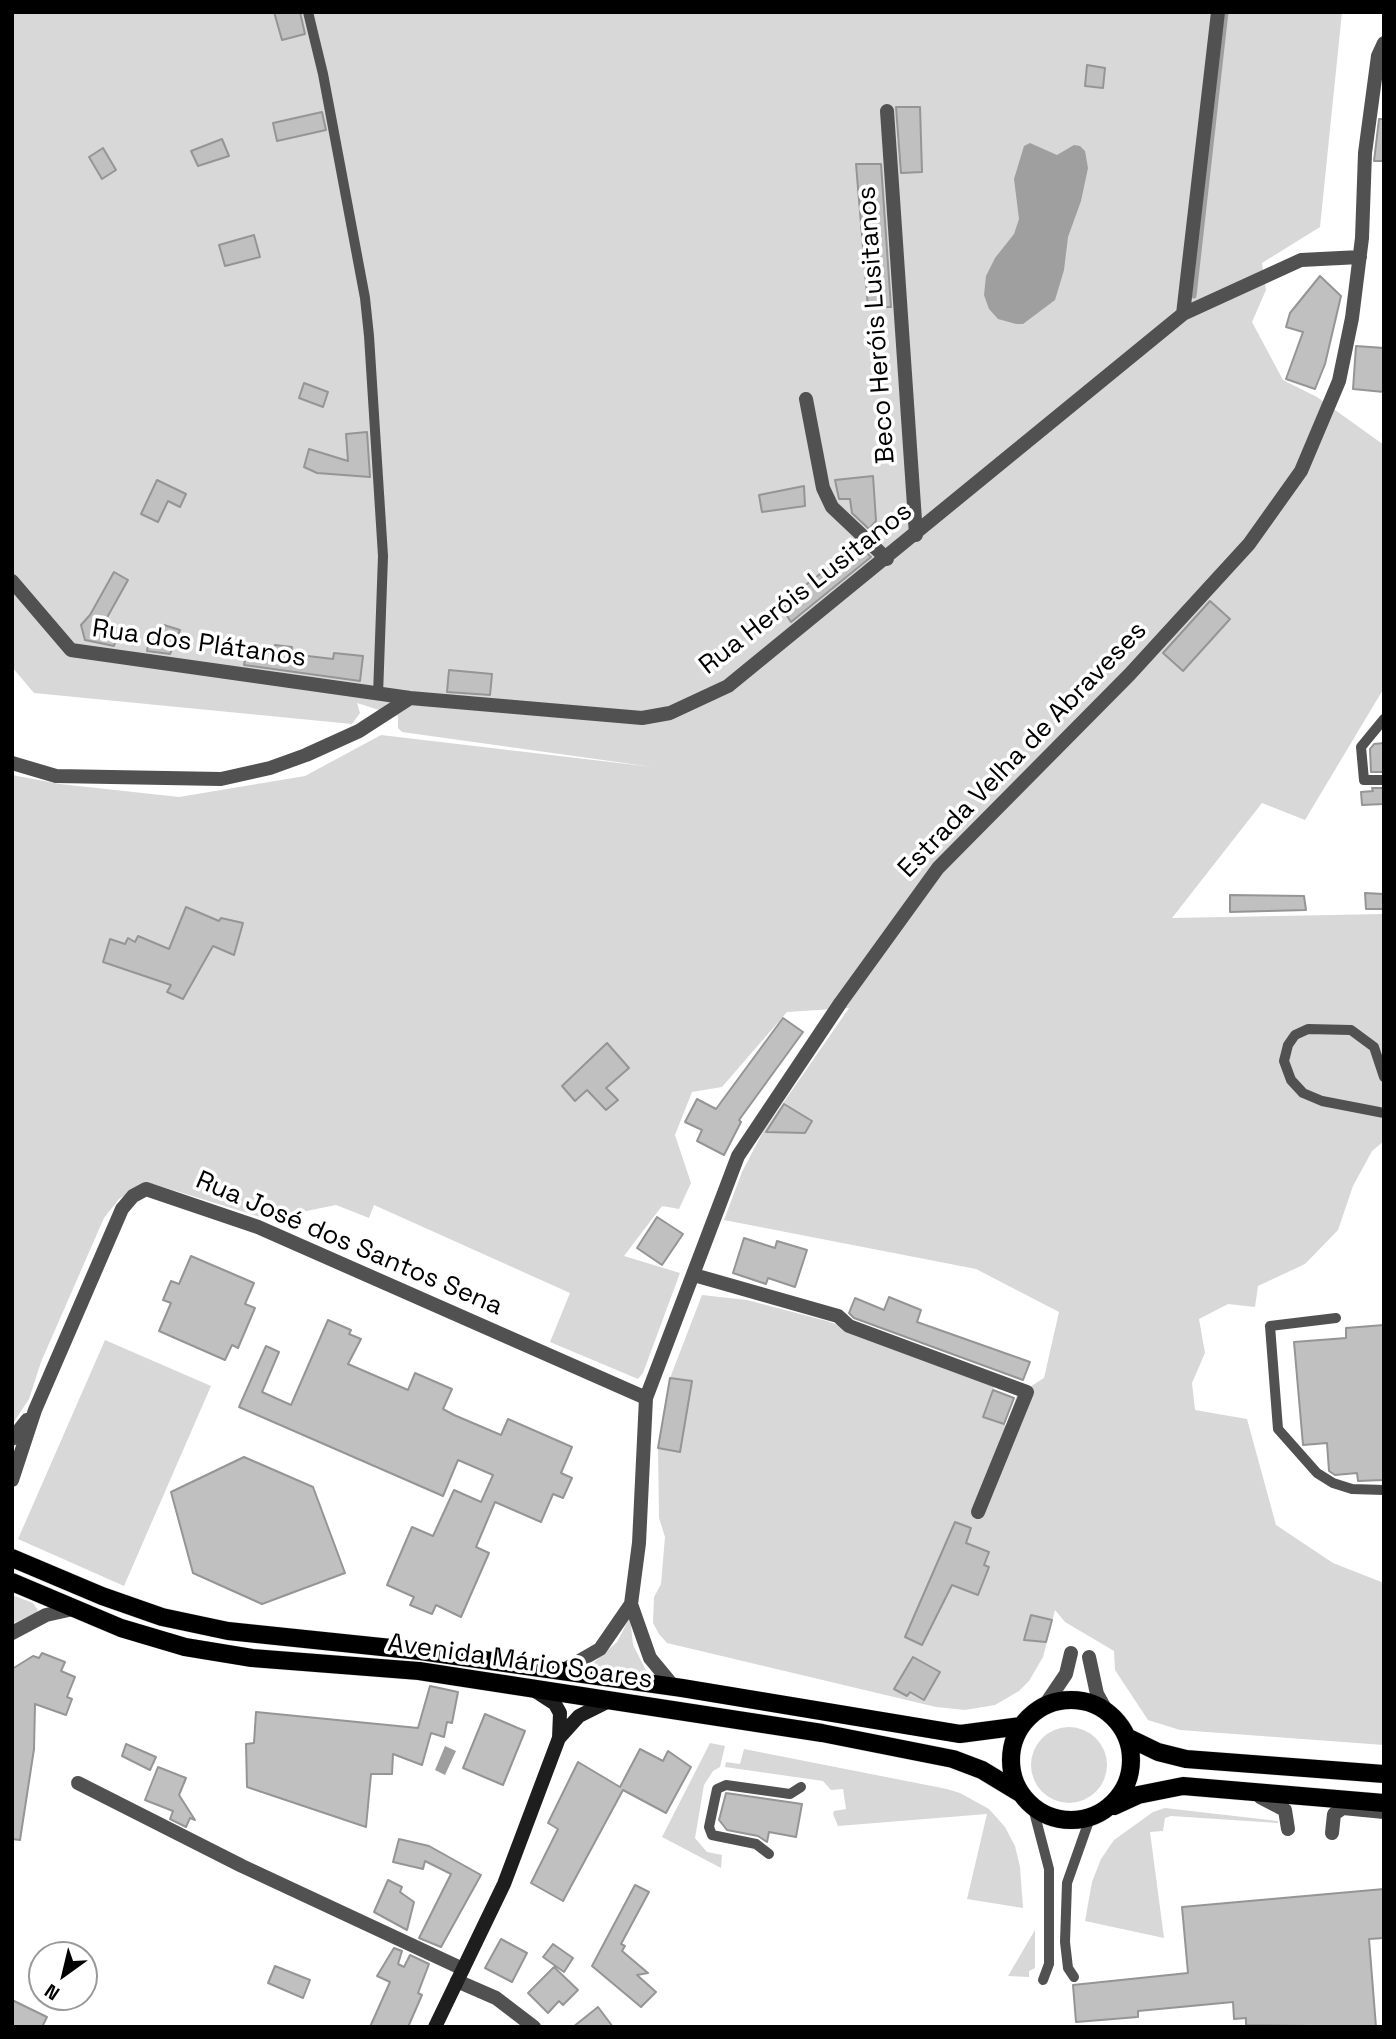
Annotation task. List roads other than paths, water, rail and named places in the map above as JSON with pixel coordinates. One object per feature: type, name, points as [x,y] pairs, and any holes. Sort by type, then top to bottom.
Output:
[{"type":"main road","name":"Avenida Mário Soares","points":[[12,1558],[102,1596],[162,1617],[228,1631],[420,1651],[674,1687],[960,1734],[1021,1726]]},
{"type":"main road","name":"Avenida Mário Soares","points":[[12,1582],[73,1609],[156,1639],[217,1652],[419,1671],[822,1733],[953,1759],[982,1770],[1020,1793]]},
{"type":"main road","points":[[1384,1774],[1186,1759],[1158,1752],[1127,1737],[1107,1712],[1077,1700],[1045,1705],[1021,1726],[1013,1742],[1010,1759],[1013,1777],[1020,1793],[1033,1808],[1051,1818],[1070,1821],[1090,1818],[1138,1795],[1166,1787],[1384,1802]]},
{"type":"main road","points":[[1108,1809],[1122,1794],[1130,1776],[1131,1756],[1127,1737]]},
{"type":"street","points":[[1183,314],[1218,12]]},
{"type":"street","name":"Estrada Velha de Abraveses","points":[[631,1604],[641,1519],[646,1398],[738,1156],[841,1002],[938,868],[1130,674],[1249,544],[1301,471],[1339,381],[1360,257],[1365,153],[1378,56],[1384,43]]},
{"type":"street","name":"Beco Heróis Lusitanos","points":[[887,111],[916,535]]},
{"type":"street","name":"Rua Heróis Lusitanos","points":[[410,698],[642,718],[670,713],[729,686],[1183,314],[1301,260],[1360,257]]},
{"type":"street","points":[[806,400],[823,488],[832,507],[887,559]]},
{"type":"street","name":"Rua dos Plátanos","points":[[12,581],[71,650],[410,698]]},
{"type":"street","points":[[12,763],[56,776],[221,779],[270,768],[306,755],[359,731],[410,698]]},
{"type":"street","name":"Rua José dos Santos Sena","points":[[12,1480],[35,1410],[122,1209],[133,1196],[146,1189],[258,1227],[646,1398]]},
{"type":"street","points":[[694,1275],[838,1316],[849,1326],[1027,1392],[978,1512]]},
{"type":"street","name":"Rua José dos Santos Sena","points":[[12,1439],[35,1410]]},
{"type":"street","points":[[562,1671],[600,1649],[631,1604]]},
{"type":"street","points":[[631,1604],[650,1658],[674,1687]]},
{"type":"street","points":[[12,1633],[46,1615],[73,1609]]},
{"type":"street","points":[[1045,1705],[1066,1674],[1071,1653]]},
{"type":"street","points":[[1089,1657],[1095,1687],[1107,1712]]},
{"type":"street","points":[[435,2027],[504,1884],[559,1738],[561,1724],[555,1704],[531,1689]]},
{"type":"street","points":[[559,1738],[579,1716],[609,1701]]},
{"type":"street","points":[[78,1783],[460,1975],[534,2027]]},
{"type":"street","points":[[1242,1791],[1281,1807],[1287,1814],[1288,1829]]},
{"type":"street","points":[[1332,1833],[1334,1814],[1343,1808],[1384,1812]]},
{"type":"lane","points":[[308,12],[323,74],[365,298],[369,337],[383,556],[378,695]]},
{"type":"lane","points":[[1384,719],[1361,747],[1364,780],[1384,780]]},
{"type":"lane","points":[[1384,1077],[1374,1047],[1351,1030],[1308,1029],[1295,1035],[1288,1045],[1284,1061],[1291,1080],[1303,1093],[1322,1101],[1384,1113]]},
{"type":"lane","points":[[1336,1318],[1270,1326],[1278,1429],[1317,1473],[1333,1483],[1352,1489],[1384,1490]]},
{"type":"lane","points":[[769,1854],[756,1844],[712,1835],[709,1827],[718,1789],[726,1785],[790,1794],[801,1787]]},
{"type":"lane","points":[[1033,1808],[1049,1869],[1050,1954],[1043,1980]]},
{"type":"lane","points":[[1074,1977],[1068,1968],[1065,1942],[1067,1884],[1090,1818]]},
{"type":"waterway","points":[[1194,296],[1226,12]]}]
